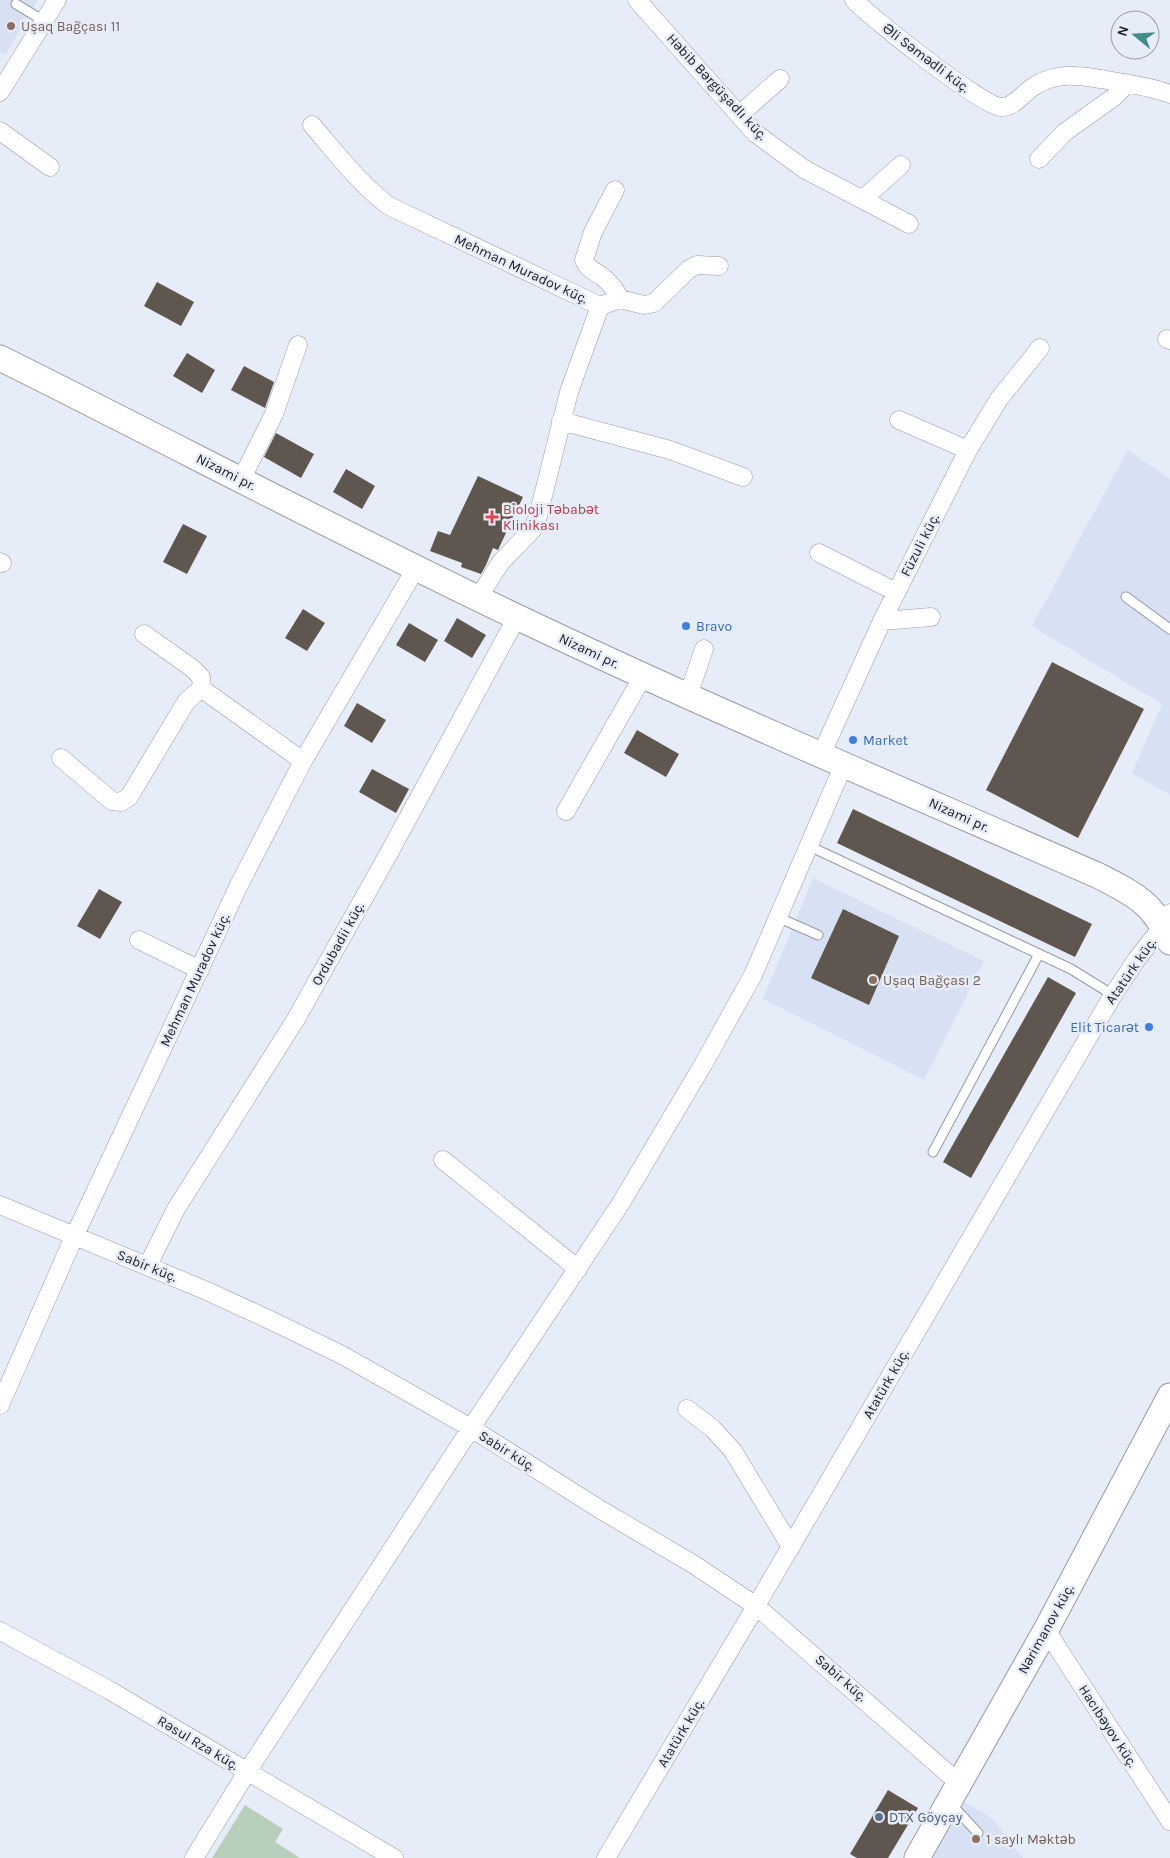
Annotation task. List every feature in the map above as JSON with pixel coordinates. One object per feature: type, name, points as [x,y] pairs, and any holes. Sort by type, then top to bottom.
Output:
[{"type":"street","points":[[0,92],[56,0]]},
{"type":"street","name":"Həbib Bərgüşadlı küç.","points":[[636,0],[755,133],[804,169],[909,224]]},
{"type":"street","name":"Əli Səmədli küç.","points":[[854,0],[895,35],[973,94],[992,106],[1002,108],[1010,106],[1034,86],[1051,78],[1076,76],[1127,84]]},
{"type":"street","points":[[740,115],[780,80]]},
{"type":"street","points":[[1039,159],[1065,132],[1114,97],[1127,84],[1170,94]]},
{"type":"street","name":"Mehman Muradov küç.","points":[[312,125],[353,173],[375,196],[389,206],[600,306],[579,360],[533,529],[501,562],[478,598]]},
{"type":"street","points":[[0,131],[50,166]]},
{"type":"street","points":[[863,199],[902,165]]},
{"type":"street","points":[[615,190],[593,232],[584,260],[587,267],[604,278],[614,288],[620,300]]},
{"type":"street","points":[[600,306],[620,300],[644,305],[654,303],[689,269],[697,265],[719,266]]},
{"type":"street","points":[[241,480],[274,414],[298,345]]},
{"type":"street","name":"Füzuli küç.","points":[[821,755],[882,621],[968,450],[999,399],[1040,348]]},
{"type":"street","name":"Nizami pr.","points":[[2,363],[416,568],[643,676],[1099,876],[1135,895],[1168,927]]},
{"type":"street","points":[[899,420],[968,450]]},
{"type":"street","points":[[561,421],[670,450],[743,477]]},
{"type":"street","points":[[819,553],[896,592]]},
{"type":"street","name":"Mehman Muradov küç.","points":[[0,1406],[74,1237],[239,885],[303,761],[416,568]]},
{"type":"street","name":"Ordubadii küç.","points":[[148,1265],[176,1209],[296,1019],[394,844],[517,617]]},
{"type":"street","points":[[882,621],[931,617]]},
{"type":"street","points":[[144,634],[192,668],[201,677],[202,690]]},
{"type":"street","points":[[688,696],[704,649]]},
{"type":"street","points":[[566,811],[643,676]]},
{"type":"street","points":[[202,690],[303,761]]},
{"type":"street","points":[[61,758],[112,801],[121,802],[129,797],[186,702],[196,692],[202,690]]},
{"type":"street","points":[[194,1858],[247,1772],[471,1428],[621,1203],[718,1039],[752,975],[844,764]]},
{"type":"street","name":"Atatürk küç.","points":[[606,1858],[791,1547],[1113,995],[1137,959],[1168,927]]},
{"type":"street","points":[[139,940],[200,970]]},
{"type":"street","points":[[442,1160],[578,1269]]},
{"type":"street","name":"Sabir küç.","points":[[0,1205],[207,1290],[342,1355],[471,1428],[600,1510],[693,1564],[756,1606],[955,1793]]},
{"type":"street","name":"Nərimanov küç.","points":[[917,1858],[1046,1630],[1170,1396]]},
{"type":"street","points":[[687,1409],[712,1428],[733,1451],[791,1547]]},
{"type":"street","name":"Hacıbəyov küç.","points":[[1046,1630],[1170,1821]]},
{"type":"street","name":"Rəsul Rza küç.","points":[[0,1631],[108,1690],[394,1858]]},
{"type":"lane","points":[[16,4],[44,21]]},
{"type":"lane","points":[[1126,597],[1170,629]]},
{"type":"lane","points":[[809,846],[1071,969],[1113,995]]},
{"type":"lane","points":[[777,918],[818,935]]},
{"type":"lane","points":[[933,1152],[1039,954]]},
{"type":"lane","points":[[955,1793],[978,1833]]},
{"type":"shaded area","name":"Uşaq Bağçası 11","points":[[0,0],[38,0],[5,55],[0,52]]},
{"type":"shaded area","points":[[1128,450],[1170,479],[1170,795],[1132,773],[1162,704],[1032,626]]},
{"type":"shaded area","name":"Uşaq Bağçası 2","points":[[813,878],[984,961],[924,1080],[763,999]]},
{"type":"shaded area","name":"1 saylı Məktəb","points":[[965,1802],[993,1819],[1023,1858],[933,1858]]},
{"type":"green space","points":[[245,1805],[283,1829],[275,1842],[300,1858],[212,1858]]},
{"type":"building","points":[[157,282],[194,302],[181,326],[144,306]]},
{"type":"building","points":[[187,353],[215,370],[202,393],[173,376]]},
{"type":"building","points":[[244,366],[274,382],[265,408],[231,390]]},
{"type":"building","points":[[276,433],[314,454],[301,478],[264,457]]},
{"type":"building","points":[[346,469],[375,486],[362,509],[333,492]]},
{"type":"building","points":[[478,476],[523,497],[498,550],[493,548],[481,574],[461,567],[462,563],[430,551],[438,531],[450,535]]},
{"type":"building","points":[[183,524],[207,536],[187,574],[163,562]]},
{"type":"building","points":[[303,609],[325,623],[307,651],[285,638]]},
{"type":"building","points":[[457,618],[486,635],[472,658],[444,641]]},
{"type":"building","points":[[409,623],[438,640],[425,662],[396,645]]},
{"type":"building","points":[[1052,662],[1144,709],[1078,838],[986,790]]},
{"type":"building","points":[[357,703],[386,720],[372,743],[344,726]]},
{"type":"building","points":[[637,730],[679,754],[666,777],[624,753]]},
{"type":"building","points":[[372,769],[409,789],[396,813],[359,792]]},
{"type":"building","points":[[853,809],[1092,924],[1075,957],[837,843]]},
{"type":"building","points":[[99,889],[122,902],[100,939],[77,926]]},
{"type":"building","points":[[843,909],[899,936],[869,1005],[811,978]]},
{"type":"building","points":[[1048,977],[1076,993],[971,1178],[943,1162]]},
{"type":"building","points":[[888,1790],[918,1808],[888,1858],[857,1858],[850,1854]]},
{"type":"place","name":"Uşaq Bağçası 11","points":[[11,26]]},
{"type":"place","name":"Bioloji Təbabət Klinikası","points":[[492,517]]},
{"type":"place","name":"Bravo","points":[[686,626]]},
{"type":"place","name":"Market","points":[[853,740]]},
{"type":"place","name":"Uşaq Bağçası 2","points":[[873,980]]},
{"type":"place","name":"Elit Ticarət","points":[[1149,1027]]},
{"type":"place","name":"DTX Göyçay","points":[[879,1817]]},
{"type":"place","name":"1 saylı Məktəb","points":[[976,1839]]}]
